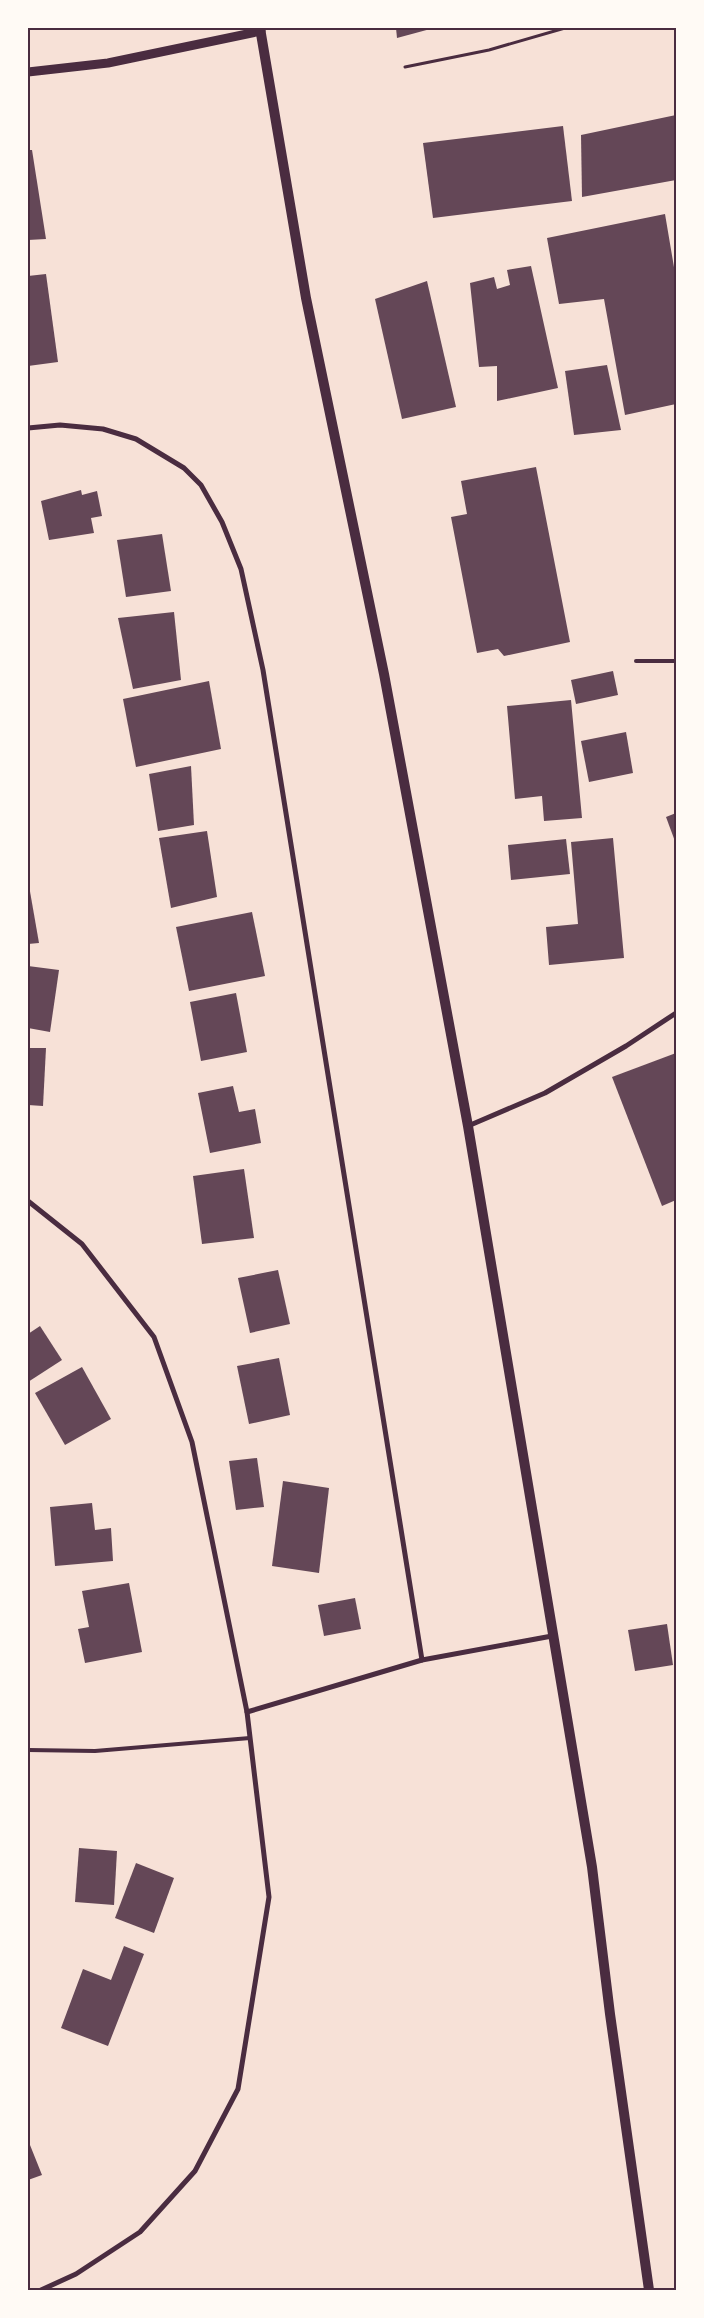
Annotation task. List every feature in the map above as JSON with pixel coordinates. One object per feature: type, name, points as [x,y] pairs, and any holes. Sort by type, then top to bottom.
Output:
[{"type":"main road","points":[[260,29],[306,298],[382,664],[468,1126],[592,1867],[610,2014],[649,2290]]},
{"type":"street","points":[[28,72],[108,63],[260,29]]},
{"type":"street","points":[[28,428],[60,425],[103,429],[136,439],[184,468],[201,485],[214,508],[241,570],[264,670],[422,1660]]},
{"type":"street","points":[[468,1126],[545,1093],[626,1046],[676,1013]]},
{"type":"street","points":[[28,1201],[82,1244],[154,1336],[192,1442],[248,1712],[269,1897],[238,2089],[194,2171],[140,2232],[76,2274],[41,2290]]},
{"type":"street","points":[[248,1712],[422,1660],[552,1636]]},
{"type":"lane","points":[[636,661],[676,662]]},
{"type":"lane","points":[[28,1750],[95,1751],[250,1738]]},
{"type":"path","points":[[405,68],[489,50],[566,28]]},
{"type":"building","points":[[396,28],[434,28],[397,38]]},
{"type":"building","points":[[676,115],[676,180],[582,197],[581,135]]},
{"type":"building","points":[[563,126],[572,201],[433,218],[423,143]]},
{"type":"building","points":[[28,150],[32,150],[46,239],[28,240]]},
{"type":"building","points":[[665,214],[676,279],[676,404],[625,415],[604,299],[559,304],[547,238]]},
{"type":"building","points":[[531,266],[558,388],[497,401],[497,366],[479,367],[470,283],[494,277],[497,289],[510,285],[507,270]]},
{"type":"building","points":[[46,274],[58,362],[28,366],[28,276]]},
{"type":"building","points":[[427,281],[456,407],[402,419],[375,299]]},
{"type":"building","points":[[607,365],[621,430],[574,435],[565,371]]},
{"type":"building","points":[[536,467],[570,642],[504,656],[498,649],[477,653],[451,517],[467,514],[461,481]]},
{"type":"building","points":[[81,490],[82,495],[97,491],[102,516],[91,518],[94,533],[49,540],[41,501]]},
{"type":"building","points":[[162,534],[171,591],[126,597],[117,540]]},
{"type":"building","points":[[174,612],[181,680],[133,689],[118,618]]},
{"type":"building","points":[[613,671],[618,695],[576,704],[571,680]]},
{"type":"building","points":[[209,681],[221,749],[136,767],[123,699]]},
{"type":"building","points":[[571,700],[582,818],[544,821],[542,796],[515,799],[507,706]]},
{"type":"building","points":[[626,732],[633,773],[589,782],[581,741]]},
{"type":"building","points":[[191,766],[194,825],[158,831],[149,774]]},
{"type":"building","points":[[676,813],[676,844],[666,817]]},
{"type":"building","points":[[207,831],[217,897],[171,908],[159,838]]},
{"type":"building","points":[[613,838],[624,958],[549,965],[546,927],[578,924],[571,842]]},
{"type":"building","points":[[566,839],[570,874],[511,880],[508,845]]},
{"type":"building","points":[[28,880],[39,943],[28,944]]},
{"type":"building","points":[[252,912],[265,976],[189,991],[176,927]]},
{"type":"building","points":[[28,966],[59,970],[50,1032],[28,1028]]},
{"type":"building","points":[[236,993],[247,1052],[201,1061],[190,1002]]},
{"type":"building","points":[[28,1048],[46,1048],[43,1106],[28,1105]]},
{"type":"building","points":[[676,1053],[676,1200],[662,1206],[612,1077]]},
{"type":"building","points":[[233,1086],[239,1112],[255,1109],[261,1143],[210,1153],[198,1093]]},
{"type":"building","points":[[244,1169],[254,1238],[202,1244],[193,1176]]},
{"type":"building","points":[[278,1270],[290,1324],[250,1333],[238,1278]]},
{"type":"building","points":[[40,1326],[62,1360],[28,1382],[28,1334]]},
{"type":"building","points":[[279,1358],[290,1415],[249,1424],[237,1366]]},
{"type":"building","points":[[82,1367],[111,1419],[65,1445],[35,1393]]},
{"type":"building","points":[[257,1458],[264,1507],[236,1510],[229,1461]]},
{"type":"building","points":[[283,1481],[329,1488],[319,1573],[272,1566]]},
{"type":"building","points":[[92,1503],[95,1530],[111,1528],[113,1561],[55,1566],[50,1507]]},
{"type":"building","points":[[129,1583],[142,1652],[85,1663],[78,1629],[89,1627],[82,1591]]},
{"type":"building","points":[[355,1598],[361,1629],[324,1636],[318,1605]]},
{"type":"building","points":[[667,1624],[673,1665],[635,1671],[628,1630]]},
{"type":"building","points":[[79,1848],[117,1851],[114,1905],[75,1902]]},
{"type":"building","points":[[136,1863],[174,1878],[154,1933],[115,1918]]},
{"type":"building","points":[[124,1946],[144,1954],[108,2046],[61,2028],[83,1969],[111,1980]]},
{"type":"building","points":[[28,2140],[42,2175],[28,2180]]}]
